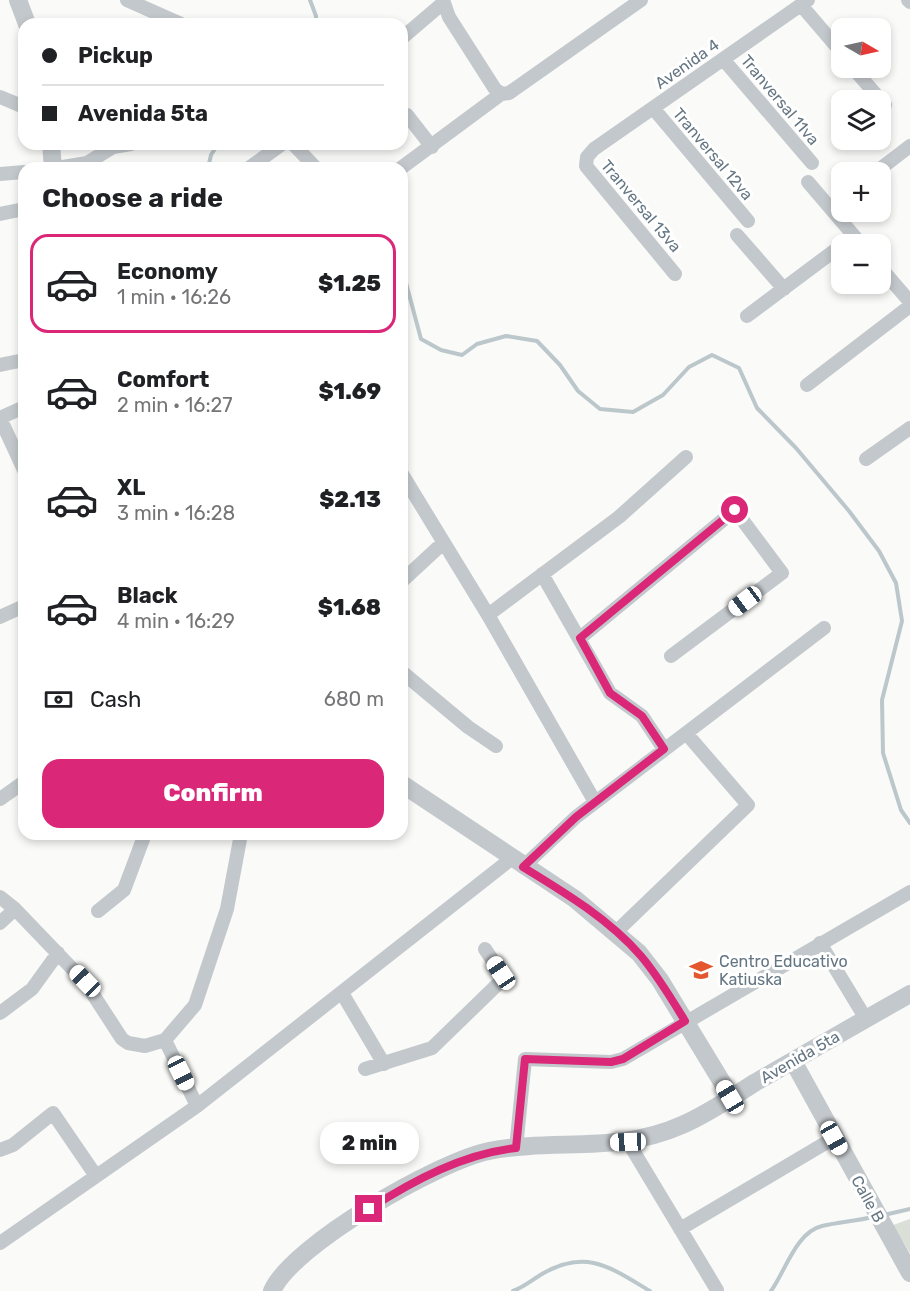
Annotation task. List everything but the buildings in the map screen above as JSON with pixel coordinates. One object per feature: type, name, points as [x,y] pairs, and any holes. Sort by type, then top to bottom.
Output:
[{"type":"street","points":[[18,0],[25,18]]},
{"type":"street","points":[[126,0],[167,18]]},
{"type":"street","points":[[408,163],[501,94],[509,93],[641,0]]},
{"type":"street","points":[[408,33],[443,1],[449,17],[495,89],[501,94]]},
{"type":"street","points":[[804,2],[831,38]]},
{"type":"street","name":"Avenida 4","points":[[587,157],[594,149],[804,2]]},
{"type":"street","name":"Tranversal 11va","points":[[723,59],[812,163]]},
{"type":"street","points":[[862,78],[872,90]]},
{"type":"street","points":[[0,97],[18,104]]},
{"type":"street","name":"Tranversal 12va","points":[[653,108],[748,221]]},
{"type":"street","points":[[408,116],[432,147]]},
{"type":"street","points":[[89,162],[108,150]]},
{"type":"street","points":[[257,162],[274,150]]},
{"type":"street","points":[[299,150],[310,162]]},
{"type":"street","points":[[891,163],[908,152]]},
{"type":"street","name":"Tranversal 13va","points":[[587,157],[586,166],[675,274]]},
{"type":"street","points":[[0,174],[18,172]]},
{"type":"street","points":[[808,182],[844,234]]},
{"type":"street","points":[[0,214],[18,210]]},
{"type":"street","points":[[737,235],[784,289]]},
{"type":"street","points":[[747,316],[831,256]]},
{"type":"street","points":[[807,385],[910,304],[891,281]]},
{"type":"street","points":[[0,365],[18,361]]},
{"type":"street","points":[[18,410],[0,418],[18,457]]},
{"type":"street","points":[[866,459],[910,428]]},
{"type":"street","points":[[488,615],[619,517],[686,457]]},
{"type":"street","points":[[408,484],[488,615],[596,802]]},
{"type":"street","points":[[580,638],[735,510],[782,573],[671,656]]},
{"type":"street","points":[[408,575],[443,543]]},
{"type":"street","points":[[542,574],[610,693],[642,716],[664,749]]},
{"type":"street","points":[[0,617],[18,609]]},
{"type":"street","points":[[0,1243],[197,1106],[342,993],[517,863],[824,628]]},
{"type":"street","points":[[408,677],[468,727],[496,746]]},
{"type":"street","points":[[616,932],[748,805],[686,733]]},
{"type":"street","points":[[0,799],[18,786]]},
{"type":"street","points":[[408,788],[517,863],[575,899],[639,953],[660,980],[730,1097]]},
{"type":"street","points":[[98,911],[124,890],[144,840]]},
{"type":"street","points":[[0,897],[15,909],[85,981],[122,1039],[128,1043],[145,1046],[165,1040],[195,1005],[227,909],[240,840]]},
{"type":"street","points":[[516,1148],[525,1059],[611,1062],[623,1059],[910,892]]},
{"type":"street","points":[[0,923],[15,909]]},
{"type":"street","points":[[820,943],[866,1019]]},
{"type":"street","points":[[365,1070],[432,1048],[501,981],[501,973],[485,949]]},
{"type":"street","points":[[0,1013],[32,989],[58,953]]},
{"type":"street","points":[[342,993],[384,1064]]},
{"type":"street","name":"Avenida 5ta","points":[[272,1291],[277,1280],[313,1244],[407,1185],[488,1151],[628,1142],[650,1138],[683,1125],[910,994]]},
{"type":"street","points":[[165,1040],[197,1106]]},
{"type":"street","name":"Calle B","points":[[793,1061],[910,1273]]},
{"type":"street","points":[[0,1150],[13,1145],[53,1113],[96,1176]]},
{"type":"street","points":[[680,1229],[834,1138]]},
{"type":"street","points":[[628,1142],[717,1290]]},
{"type":"shaded area","points":[[910,1219],[910,1253],[893,1225]]},
{"type":"waterway","points":[[310,0],[316,18]]},
{"type":"waterway","points":[[209,162],[214,150]]},
{"type":"waterway","points":[[408,290],[421,339],[441,350],[462,355],[477,344],[506,336],[537,341],[560,365],[578,391],[600,409],[633,412],[663,395],[689,367],[712,355],[739,368],[757,408],[796,448],[849,511],[879,551],[896,583],[902,621],[882,700],[883,753],[901,810],[910,823]]},
{"type":"waterway","points":[[884,1215],[910,1209]]},
{"type":"waterway","points":[[771,1291],[798,1244],[813,1230],[822,1226],[873,1217]]},
{"type":"waterway","points":[[513,1291],[558,1266],[572,1262],[598,1264],[650,1291]]},
{"type":"place","name":"Centro Educativo Katiuska","points":[[701,970]]},
{"type":"route","points":[[369,1209],[407,1185],[467,1159],[488,1151],[516,1148],[525,1059],[529,1057],[611,1062],[623,1059],[685,1021],[660,980],[639,953],[575,899],[523,867],[576,817],[664,749],[642,716],[610,693],[580,638],[735,510]]}]
